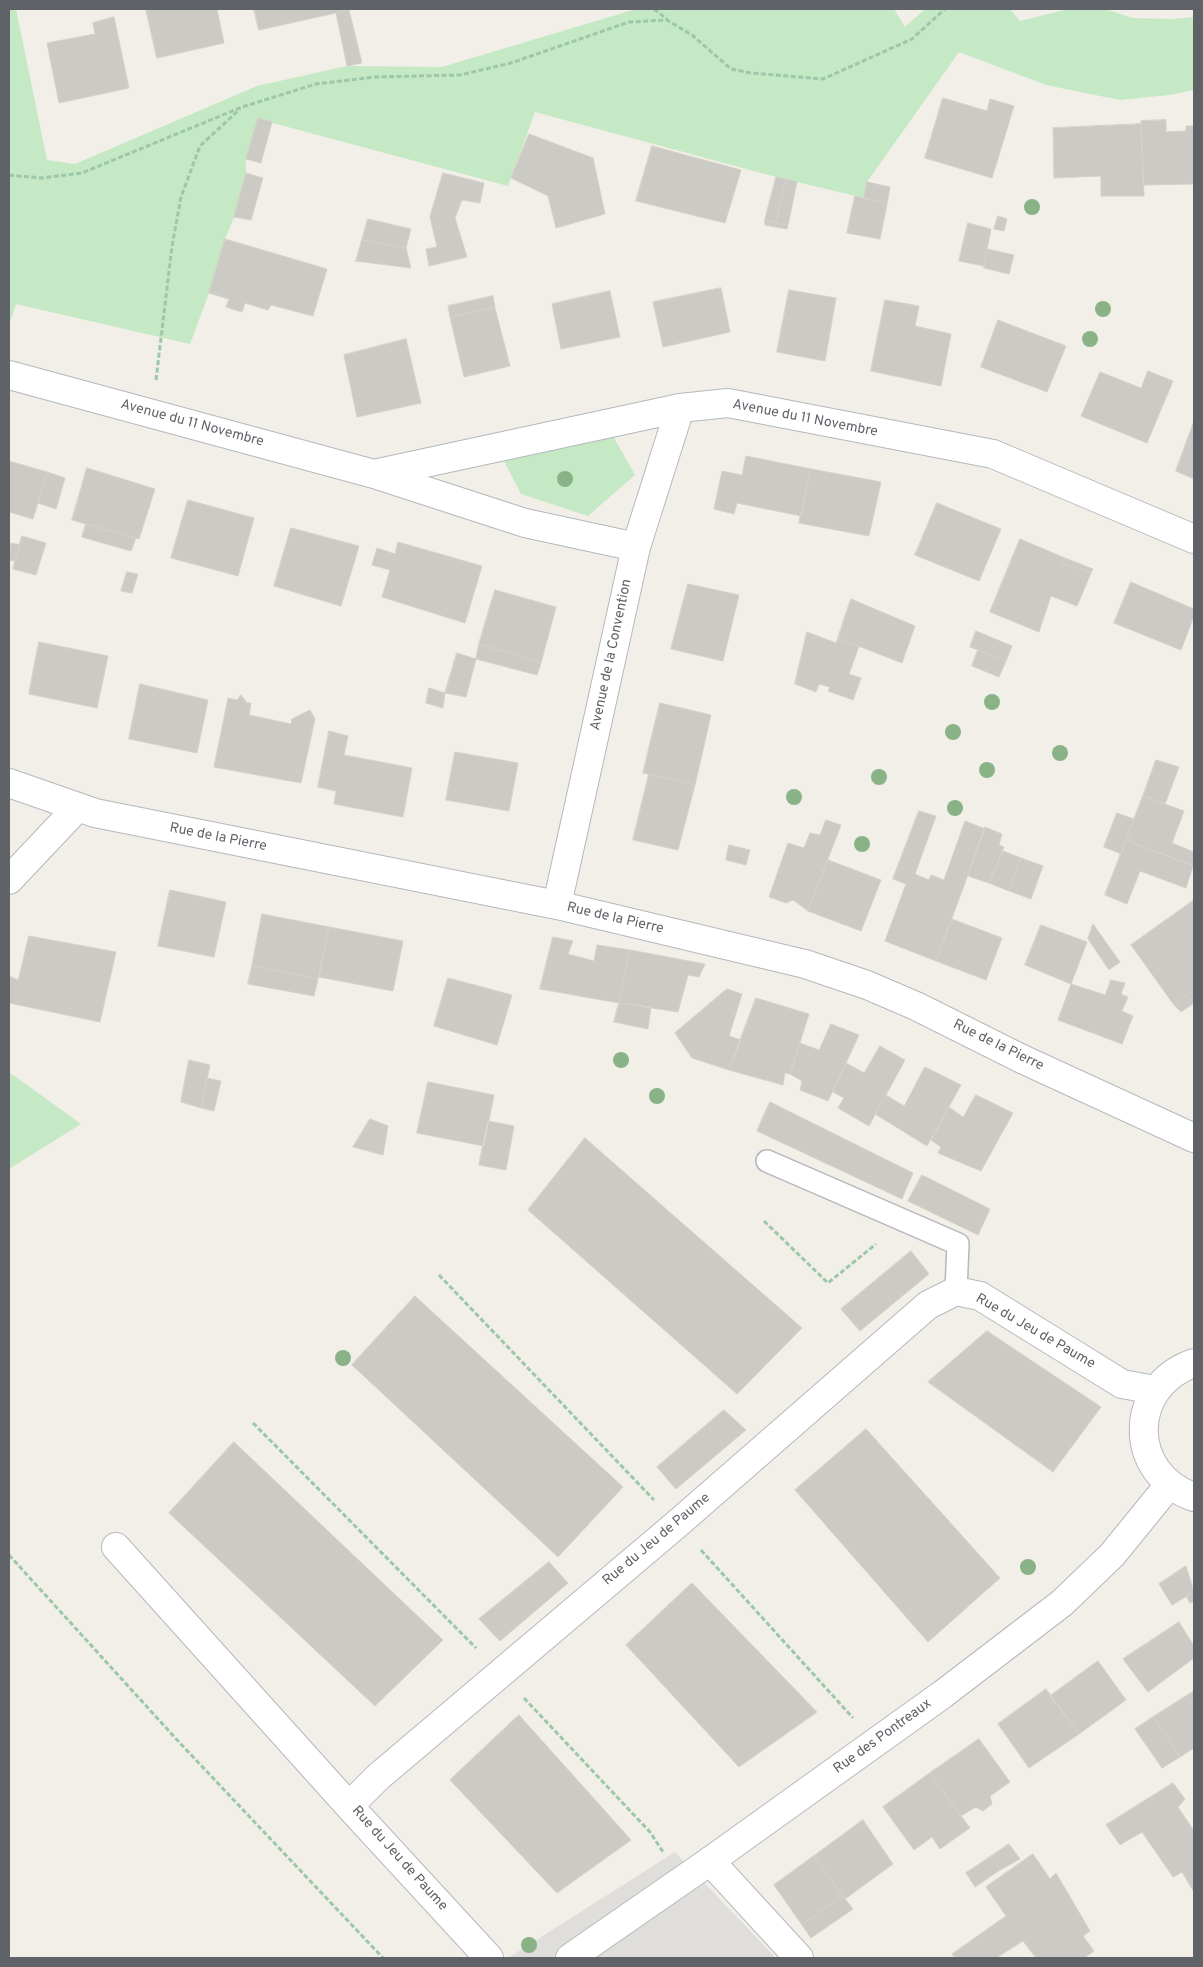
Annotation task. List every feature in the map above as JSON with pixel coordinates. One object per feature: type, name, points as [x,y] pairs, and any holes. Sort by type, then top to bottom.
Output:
[{"type":"street","name":"Avenue du 11 Novembre","points":[[9,375],[374,474],[525,523],[636,547]]},
{"type":"street","name":"Avenue du 11 Novembre","points":[[374,474],[680,408],[728,403],[993,454],[1194,538]]},
{"type":"street","name":"Avenue de la Convention","points":[[558,905],[636,547],[680,408]]},
{"type":"street","name":"Rue de la Pierre","points":[[9,783],[78,808],[104,815],[558,905],[805,964],[867,985],[916,1006],[1022,1059],[1194,1138]]},
{"type":"street","points":[[9,880],[78,808]]},
{"type":"street","name":"Rue du Jeu de Paume","points":[[489,1958],[349,1806],[378,1777],[677,1524],[928,1305],[956,1291],[980,1296],[1122,1384],[1155,1390]]},
{"type":"street","points":[[1194,1363],[1183,1367],[1168,1377],[1155,1390],[1145,1414],[1143,1440],[1152,1464],[1169,1484],[1183,1493],[1194,1497]]},
{"type":"street","name":"Rue des Pontreaux","points":[[570,1958],[710,1862],[943,1694],[1062,1603],[1112,1555],[1169,1484]]},
{"type":"street","points":[[116,1547],[349,1806]]},
{"type":"street","points":[[710,1862],[799,1958]]},
{"type":"lane","points":[[767,1161],[958,1244],[956,1291]]},
{"type":"path","points":[[654,9],[692,36],[731,69],[751,73],[823,78],[912,39],[945,9]]},
{"type":"path","points":[[9,175],[41,178],[82,173],[242,107],[316,84],[375,77],[460,75],[511,63],[629,22],[667,20]]},
{"type":"path","points":[[152,413],[172,246],[181,197],[200,146],[242,107]]},
{"type":"path","points":[[764,1222],[828,1284],[903,1221]]},
{"type":"path","points":[[253,1423],[500,1672],[650,1832],[682,1880]]},
{"type":"path","points":[[9,1555],[172,1734],[382,1958]]},
{"type":"shaded area","points":[[675,1852],[776,1958],[508,1958]]},
{"type":"green space","points":[[9,9],[16,9],[47,160],[75,164],[257,86],[347,66],[442,67],[636,9],[894,9],[905,27],[925,9],[1010,9],[1020,21],[1068,9],[1105,9],[1133,18],[1172,19],[1194,17],[1194,90],[1169,95],[1120,100],[1046,85],[959,52],[867,182],[864,198],[776,177],[535,112],[508,186],[258,119],[246,159],[246,173],[234,217],[190,344],[16,304],[9,326]]},
{"type":"green space","points":[[613,436],[635,475],[588,516],[521,494],[504,461]]},
{"type":"green space","points":[[9,1072],[81,1124],[9,1169]]},
{"type":"building","points":[[146,9],[217,9],[224,43],[157,58]]},
{"type":"building","points":[[254,9],[349,9],[349,10],[259,30]]},
{"type":"building","points":[[349,10],[362,63],[347,66],[336,13]]},
{"type":"building","points":[[114,17],[129,88],[59,103],[47,43],[95,34],[93,23]]},
{"type":"building","points":[[943,98],[987,111],[990,99],[1014,106],[992,178],[925,158]]},
{"type":"building","points":[[258,118],[272,122],[261,163],[246,159]]},
{"type":"building","points":[[1166,120],[1166,132],[1186,131],[1186,126],[1194,126],[1194,184],[1143,185],[1141,121]]},
{"type":"building","points":[[1141,124],[1144,196],[1101,196],[1101,176],[1054,178],[1053,128]]},
{"type":"building","points":[[529,134],[593,158],[605,214],[556,228],[548,196],[511,178]]},
{"type":"building","points":[[652,146],[741,170],[725,223],[636,201]]},
{"type":"building","points":[[246,173],[263,178],[251,220],[234,217]]},
{"type":"building","points":[[443,173],[484,183],[480,203],[462,200],[455,218],[467,257],[429,266],[426,249],[437,247],[430,217]]},
{"type":"building","points":[[776,177],[786,179],[776,223],[765,220]]},
{"type":"building","points":[[786,179],[797,182],[788,225],[776,223]]},
{"type":"building","points":[[867,182],[890,187],[887,204],[864,198]]},
{"type":"building","points":[[855,196],[887,204],[880,239],[847,233]]},
{"type":"building","points":[[998,216],[1007,219],[1004,231],[994,229]]},
{"type":"building","points":[[368,219],[411,229],[406,248],[362,240]]},
{"type":"building","points":[[765,220],[776,223],[775,227],[765,225]]},
{"type":"building","points":[[776,223],[788,225],[787,229],[775,227]]},
{"type":"building","points":[[968,223],[991,229],[984,266],[959,261]]},
{"type":"building","points":[[225,239],[327,269],[313,316],[271,305],[268,310],[245,303],[242,312],[226,307],[229,299],[209,293]]},
{"type":"building","points":[[362,240],[406,248],[411,268],[356,261]]},
{"type":"building","points":[[987,249],[1014,255],[1009,274],[984,268]]},
{"type":"building","points":[[721,288],[730,332],[663,347],[653,302]]},
{"type":"building","points":[[789,290],[836,298],[825,361],[777,352]]},
{"type":"building","points":[[610,291],[620,337],[561,349],[552,304]]},
{"type":"building","points":[[493,296],[495,308],[450,317],[448,306]]},
{"type":"building","points":[[885,300],[919,306],[915,326],[951,334],[941,386],[871,371]]},
{"type":"building","points":[[495,308],[510,366],[464,377],[450,317]]},
{"type":"building","points":[[998,320],[1066,346],[1047,392],[981,367]]},
{"type":"building","points":[[406,339],[421,403],[357,417],[344,355]]},
{"type":"building","points":[[1148,371],[1173,381],[1147,443],[1081,416],[1100,372],[1141,388]]},
{"type":"building","points":[[1194,421],[1194,479],[1176,471]]},
{"type":"building","points":[[746,456],[811,469],[801,516],[737,503],[734,514],[714,509],[722,471],[742,475]]},
{"type":"building","points":[[9,461],[47,472],[33,519],[9,512]]},
{"type":"building","points":[[87,468],[155,489],[139,539],[72,520]]},
{"type":"building","points":[[811,469],[881,482],[869,536],[799,523]]},
{"type":"building","points":[[47,472],[65,478],[56,509],[38,503]]},
{"type":"building","points":[[188,500],[254,518],[238,576],[171,558]]},
{"type":"building","points":[[937,503],[1001,529],[979,581],[915,555]]},
{"type":"building","points":[[86,524],[136,538],[131,551],[82,537]]},
{"type":"building","points":[[291,528],[359,546],[341,606],[274,586]]},
{"type":"building","points":[[22,536],[46,543],[36,575],[13,569]]},
{"type":"building","points":[[1020,539],[1065,558],[1063,563],[1091,573],[1077,606],[1051,596],[1039,632],[990,612]]},
{"type":"building","points":[[398,542],[482,566],[465,623],[382,597],[390,570],[372,565],[377,548],[395,554]]},
{"type":"building","points":[[11,543],[20,545],[15,561],[9,560]]},
{"type":"building","points":[[1065,558],[1093,569],[1091,573],[1063,563]]},
{"type":"building","points":[[127,572],[138,574],[132,593],[121,591]]},
{"type":"building","points":[[1131,582],[1194,609],[1194,616],[1181,650],[1114,623]]},
{"type":"building","points":[[688,584],[739,595],[723,661],[671,649]]},
{"type":"building","points":[[495,590],[556,607],[541,663],[479,644]]},
{"type":"building","points":[[851,599],[915,626],[902,663],[838,638]]},
{"type":"building","points":[[976,631],[1012,646],[1006,661],[970,647]]},
{"type":"building","points":[[807,632],[836,643],[838,638],[859,646],[849,674],[861,678],[853,700],[828,691],[830,687],[819,684],[816,692],[795,684]]},
{"type":"building","points":[[39,642],[108,656],[97,708],[29,694]]},
{"type":"building","points":[[479,644],[541,663],[537,675],[476,659]]},
{"type":"building","points":[[978,650],[1006,661],[999,677],[972,666]]},
{"type":"building","points":[[457,653],[476,659],[466,697],[445,693]]},
{"type":"building","points":[[140,684],[208,700],[197,753],[129,739]]},
{"type":"building","points":[[429,688],[445,693],[443,708],[426,703]]},
{"type":"building","points":[[241,695],[247,703],[251,703],[249,715],[291,724],[292,719],[310,710],[315,719],[301,783],[214,767],[228,698],[237,700]]},
{"type":"building","points":[[660,703],[711,715],[695,785],[643,773]]},
{"type":"building","points":[[329,731],[348,736],[344,755],[412,768],[403,817],[334,804],[336,791],[318,787]]},
{"type":"building","points":[[455,752],[518,763],[509,811],[446,800]]},
{"type":"building","points":[[1156,760],[1179,767],[1165,804],[1143,796]]},
{"type":"building","points":[[649,774],[695,785],[678,850],[633,840]]},
{"type":"building","points":[[1143,796],[1184,811],[1172,843],[1194,852],[1194,866],[1126,840]]},
{"type":"building","points":[[919,811],[936,816],[915,874],[929,880],[931,875],[944,880],[965,821],[985,829],[936,961],[885,941],[906,884],[893,879]]},
{"type":"building","points":[[1117,813],[1134,819],[1121,854],[1104,847]]},
{"type":"building","points":[[826,820],[841,825],[808,911],[793,900],[786,903],[769,897],[788,843],[804,848],[810,833],[820,835]]},
{"type":"building","points":[[985,827],[1002,834],[999,845],[1004,847],[989,883],[968,876]]},
{"type":"building","points":[[1126,840],[1193,866],[1186,888],[1140,871],[1127,904],[1105,895]]},
{"type":"building","points":[[729,845],[750,850],[746,865],[726,860]]},
{"type":"building","points":[[1003,851],[1021,858],[1009,891],[989,883]]},
{"type":"building","points":[[1021,858],[1043,866],[1031,899],[1009,891]]},
{"type":"building","points":[[828,860],[881,880],[861,931],[808,911]]},
{"type":"building","points":[[170,890],[226,902],[214,957],[158,946]]},
{"type":"building","points":[[1194,900],[1194,990],[1174,1005],[1131,945]]},
{"type":"building","points":[[262,914],[329,927],[318,979],[252,966]]},
{"type":"building","points":[[952,919],[1002,938],[986,980],[936,961]]},
{"type":"building","points":[[1093,924],[1120,962],[1109,970],[1088,939]]},
{"type":"building","points":[[1041,925],[1087,942],[1071,984],[1025,965]]},
{"type":"building","points":[[329,927],[403,941],[393,991],[319,977]]},
{"type":"building","points":[[29,936],[116,952],[100,1022],[9,1003],[9,976],[18,980]]},
{"type":"building","points":[[553,937],[573,941],[568,954],[594,961],[597,945],[630,950],[619,1003],[540,989]]},
{"type":"building","points":[[630,950],[705,964],[699,977],[688,975],[678,1012],[619,1003]]},
{"type":"building","points":[[252,966],[318,979],[314,996],[248,984]]},
{"type":"building","points":[[448,978],[512,995],[497,1045],[434,1026]]},
{"type":"building","points":[[1111,980],[1125,983],[1121,994],[1128,997],[1122,1011],[1133,1016],[1122,1044],[1058,1020],[1071,984],[1105,995]]},
{"type":"building","points":[[727,989],[742,994],[729,1036],[741,1040],[729,1070],[692,1058],[675,1033]]},
{"type":"building","points":[[1194,990],[1194,1003],[1181,1012],[1174,1005]]},
{"type":"building","points":[[756,998],[809,1014],[790,1074],[785,1073],[783,1085],[729,1070]]},
{"type":"building","points":[[619,1003],[651,1007],[648,1029],[614,1022]]},
{"type":"building","points":[[831,1024],[859,1035],[828,1101],[800,1090],[802,1081],[790,1074],[800,1043],[819,1050]]},
{"type":"building","points":[[880,1046],[905,1060],[869,1126],[838,1108],[844,1098],[833,1092],[846,1063],[864,1073]]},
{"type":"building","points":[[189,1060],[210,1065],[201,1108],[181,1102]]},
{"type":"building","points":[[925,1067],[961,1085],[927,1146],[875,1114],[886,1095],[904,1106]]},
{"type":"building","points":[[207,1078],[221,1081],[214,1111],[201,1108]]},
{"type":"building","points":[[428,1082],[494,1095],[484,1146],[417,1133]]},
{"type":"building","points":[[976,1095],[1013,1113],[981,1171],[938,1153],[941,1147],[931,1140],[949,1107],[963,1117]]},
{"type":"building","points":[[770,1102],[913,1173],[902,1199],[757,1131]]},
{"type":"building","points":[[370,1119],[388,1126],[383,1155],[353,1147]]},
{"type":"building","points":[[488,1121],[514,1126],[506,1170],[479,1165]]},
{"type":"building","points":[[585,1138],[802,1328],[737,1394],[528,1210]]},
{"type":"building","points":[[922,1175],[990,1209],[978,1235],[908,1201]]},
{"type":"building","points":[[911,1251],[929,1274],[860,1331],[841,1309]]},
{"type":"building","points":[[415,1296],[623,1487],[558,1557],[352,1365]]},
{"type":"building","points":[[987,1331],[1101,1407],[1053,1472],[928,1382]]},
{"type":"building","points":[[724,1410],[746,1430],[676,1489],[657,1467]]},
{"type":"building","points":[[866,1429],[1000,1578],[928,1642],[795,1490]]},
{"type":"building","points":[[234,1442],[443,1640],[375,1706],[169,1513]]},
{"type":"building","points":[[549,1562],[568,1583],[500,1641],[479,1619]]},
{"type":"building","points":[[1186,1566],[1194,1592],[1172,1605],[1159,1584]]},
{"type":"building","points":[[692,1583],[817,1712],[739,1767],[626,1645]]},
{"type":"building","points":[[1194,1592],[1194,1601],[1190,1603],[1186,1596]]},
{"type":"building","points":[[1179,1622],[1194,1646],[1194,1658],[1148,1692],[1123,1659]]},
{"type":"building","points":[[1098,1661],[1126,1700],[1079,1734],[1050,1696]]},
{"type":"building","points":[[1046,1689],[1079,1734],[1029,1768],[998,1724]]},
{"type":"building","points":[[1194,1691],[1194,1748],[1180,1757],[1153,1717]]},
{"type":"building","points":[[519,1715],[631,1840],[557,1893],[450,1780]]},
{"type":"building","points":[[1153,1717],[1180,1757],[1162,1768],[1135,1729]]},
{"type":"building","points":[[979,1739],[1010,1782],[990,1796],[992,1804],[983,1811],[976,1807],[961,1816],[930,1773]]},
{"type":"building","points":[[930,1773],[970,1828],[940,1849],[932,1837],[914,1850],[883,1807]]},
{"type":"building","points":[[1173,1783],[1185,1799],[1178,1807],[1194,1831],[1194,1892],[1182,1872],[1173,1877],[1142,1832],[1120,1845],[1106,1825]]},
{"type":"building","points":[[863,1820],[893,1864],[845,1899],[814,1856]]},
{"type":"building","points":[[1009,1844],[1020,1859],[1000,1870],[990,1857]]},
{"type":"building","points":[[1033,1854],[1050,1879],[1056,1873],[1090,1931],[1083,1936],[1094,1951],[1084,1958],[1036,1958],[1023,1941],[996,1958],[955,1958],[952,1954],[1006,1916],[986,1887]]},
{"type":"building","points":[[814,1856],[843,1896],[802,1925],[774,1885]]},
{"type":"building","points":[[990,1857],[1000,1870],[975,1887],[966,1873]]},
{"type":"building","points":[[843,1896],[853,1909],[811,1938],[802,1925]]}]
